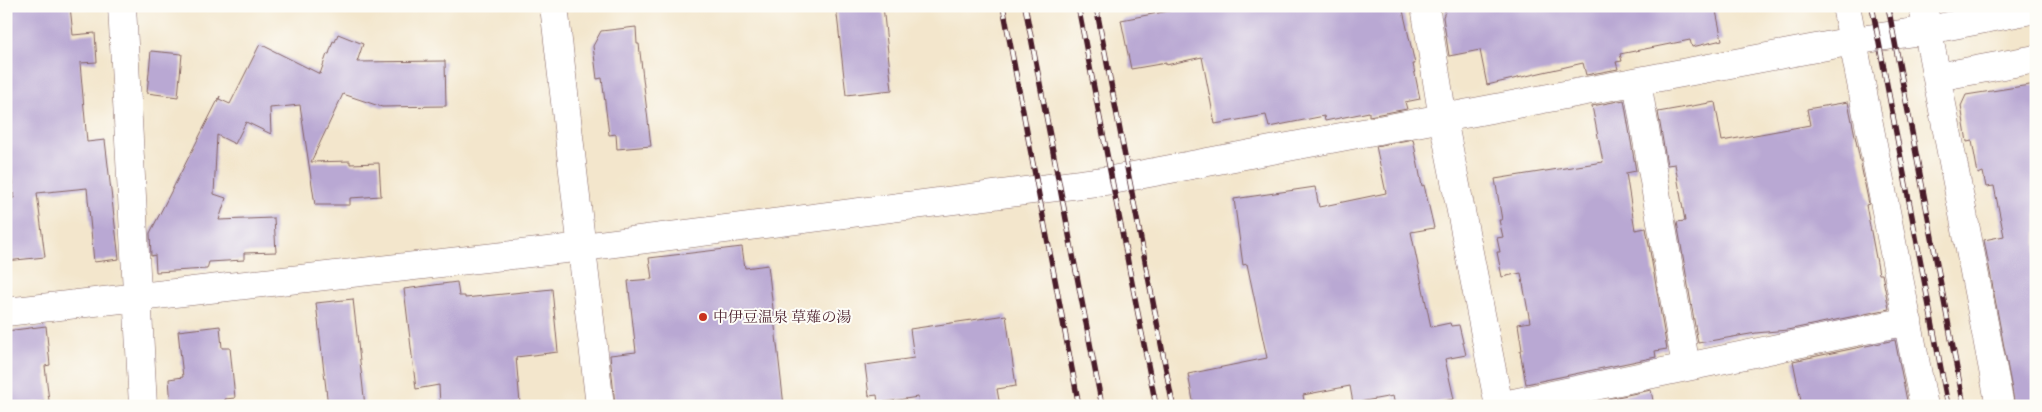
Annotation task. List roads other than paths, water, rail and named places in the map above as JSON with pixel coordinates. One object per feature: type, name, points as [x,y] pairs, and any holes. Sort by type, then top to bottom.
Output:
[{"type":"street","points":[[122,6],[143,406]]},
{"type":"street","points":[[554,6],[600,406]]},
{"type":"street","points":[[1425,6],[1443,119],[1499,406],[1908,321]]},
{"type":"street","points":[[1846,6],[1924,406]]},
{"type":"street","points":[[6,312],[583,247],[1112,180],[1853,41],[1925,18],[2036,9]]},
{"type":"street","points":[[1925,18],[2000,406]]},
{"type":"street","points":[[1936,77],[2036,59]]},
{"type":"street","points":[[1637,82],[1686,367]]},
{"type":"railway","points":[[1003,6],[1079,406]]},
{"type":"railway","points":[[1025,6],[1102,406]]},
{"type":"railway","points":[[1078,6],[1156,406]]},
{"type":"railway","points":[[1096,6],[1173,406]]},
{"type":"railway","points":[[1872,6],[1948,406]]},
{"type":"railway","points":[[1888,6],[1964,406]]},
{"type":"place","name":"中伊豆温泉 草薙の湯","points":[[703,317]]}]
